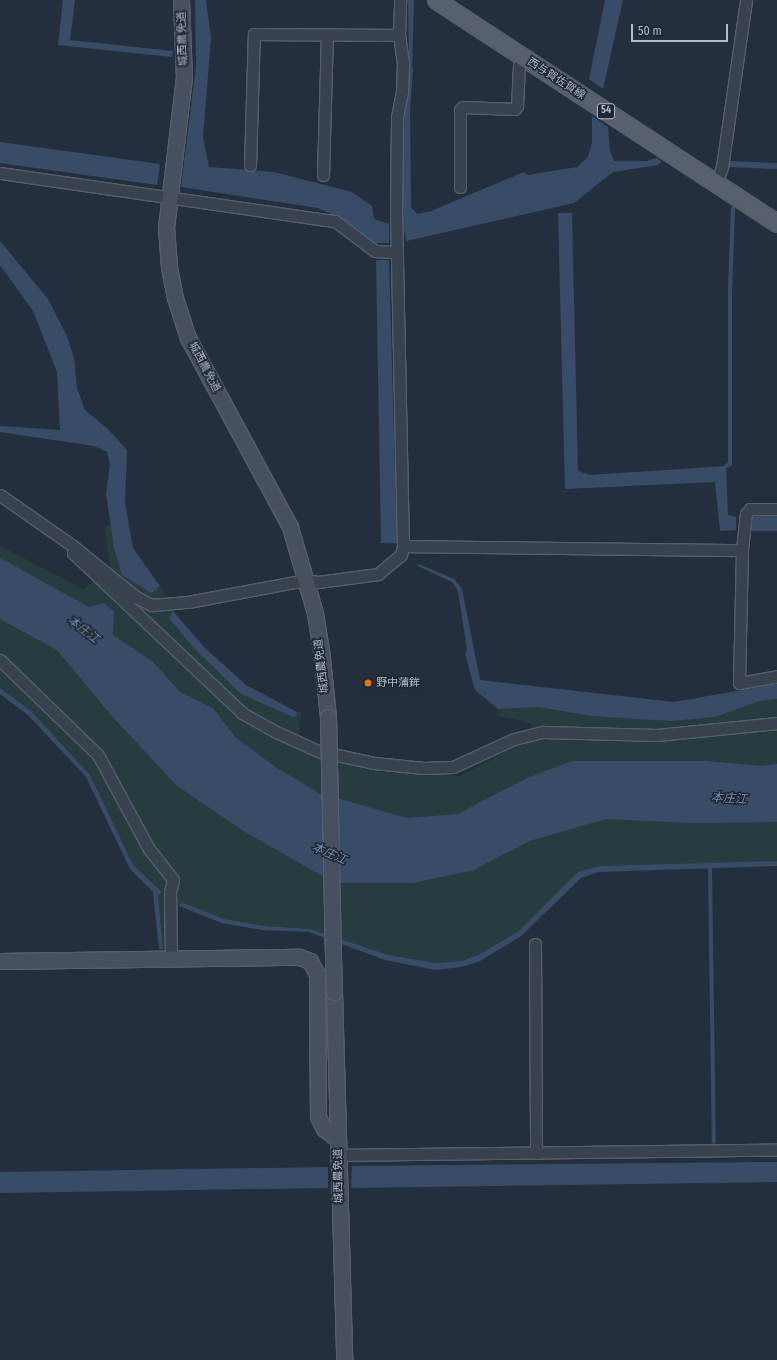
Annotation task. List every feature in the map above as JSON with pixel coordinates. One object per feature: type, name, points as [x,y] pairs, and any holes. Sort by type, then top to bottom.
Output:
[{"type":"main road","name":"西与賀佐賀線","points":[[436,0],[777,223]]},
{"type":"street","name":"城西農免道","points":[[181,0],[184,77],[166,228],[169,267],[175,298],[188,338],[290,527],[305,580],[321,649],[328,717],[344,1360]]},
{"type":"street","points":[[0,495],[136,597],[152,605],[188,602],[305,580],[318,582],[378,574],[401,555],[403,546],[397,252],[397,117],[402,92],[403,62],[399,35],[400,0]]},
{"type":"street","points":[[716,183],[722,167],[746,0]]},
{"type":"street","points":[[250,165],[254,34],[399,35]]},
{"type":"street","points":[[323,175],[327,35]]},
{"type":"street","points":[[460,187],[460,110],[463,107],[514,109],[518,106],[519,65],[522,56]]},
{"type":"street","points":[[0,173],[169,196],[335,221],[375,251],[397,252]]},
{"type":"street","points":[[777,509],[750,509],[746,514],[742,550],[739,683],[777,676]]},
{"type":"street","points":[[62,540],[76,557],[242,713],[274,732],[318,751],[374,763],[424,768],[453,767],[514,739],[543,732],[657,735],[777,723]]},
{"type":"street","points":[[403,546],[742,550]]},
{"type":"street","points":[[0,660],[98,755],[149,849],[173,880],[170,892],[171,959]]},
{"type":"street","points":[[535,944],[536,1153]]},
{"type":"street","points":[[0,961],[299,957],[310,961],[317,974],[318,1117],[324,1129],[338,1139]]},
{"type":"street","points":[[338,1155],[777,1150]]},
{"type":"green space","points":[[111,523],[122,575],[151,593],[160,586],[173,611],[169,618],[241,694],[295,718],[297,712],[301,712],[298,747],[381,772],[460,776],[531,739],[532,723],[498,716],[498,709],[539,707],[591,716],[715,717],[760,701],[777,699],[777,776],[475,821],[365,841],[170,699],[106,630],[114,611],[104,603],[85,615],[0,570],[0,546],[83,589],[110,570],[105,528]]},
{"type":"green space","points":[[0,598],[66,639],[188,775],[474,870],[530,841],[606,819],[777,822],[777,861],[600,866],[578,872],[519,931],[480,954],[462,961],[436,963],[388,955],[311,929],[264,926],[224,919],[181,903],[177,908],[177,947],[163,949],[158,895],[162,892],[133,865],[90,775],[31,711],[0,688]]},
{"type":"water","points":[[63,0],[75,0],[70,40],[173,51],[172,57],[58,45]]},
{"type":"water","points":[[195,0],[206,0],[211,38],[203,137],[209,167],[274,172],[352,192],[372,206],[374,219],[389,224],[389,243],[376,243],[342,219],[318,208],[181,187],[196,66]]},
{"type":"water","points":[[408,0],[414,0],[412,74],[409,74]]},
{"type":"water","points":[[605,0],[623,0],[603,89],[589,79]]},
{"type":"water","points":[[410,105],[411,207],[417,214],[431,211],[524,172],[528,175],[577,167],[588,157],[592,143],[592,116],[608,127],[610,151],[614,161],[646,161],[657,158],[662,162],[658,165],[613,172],[574,203],[406,241],[402,220],[404,119],[406,106]]},
{"type":"water","points":[[0,142],[160,164],[157,185],[0,163]]},
{"type":"water","points":[[730,161],[777,163],[777,169],[728,167]]},
{"type":"water","points":[[558,213],[572,213],[578,471],[590,475],[726,466],[728,515],[736,517],[736,530],[720,531],[715,482],[565,489]]},
{"type":"water","points":[[0,241],[48,299],[67,336],[74,358],[77,388],[85,410],[108,429],[127,450],[125,503],[133,548],[160,586],[151,593],[122,575],[114,548],[106,494],[110,464],[107,452],[94,446],[0,432],[0,426],[60,430],[57,372],[33,311],[0,265]]},
{"type":"water","points":[[376,260],[389,260],[397,543],[381,543]]},
{"type":"water","points":[[777,515],[777,531],[752,531],[752,516]]},
{"type":"water","name":"本庄江","points":[[0,558],[89,607],[104,603],[114,611],[113,635],[152,661],[180,692],[213,708],[236,738],[274,766],[319,793],[407,818],[458,814],[527,778],[572,761],[706,761],[761,766],[777,764],[777,822],[692,823],[606,819],[530,841],[474,870],[413,883],[342,883],[319,874],[245,832],[177,786],[110,714],[57,650],[0,619]]},
{"type":"water","points":[[419,564],[454,579],[462,589],[480,680],[674,702],[777,684],[777,699],[760,701],[715,717],[671,721],[591,716],[539,707],[498,709],[475,690],[465,654],[467,649],[458,591],[452,582],[418,566]]},
{"type":"water","points":[[173,611],[205,648],[246,685],[297,712],[295,718],[241,694],[193,647],[169,618]]},
{"type":"water","points":[[0,688],[31,711],[90,775],[133,865],[162,892],[158,895],[163,949],[159,949],[153,892],[130,869],[86,777],[28,715],[0,694]]},
{"type":"water","points":[[777,861],[777,866],[598,872],[581,878],[521,936],[480,961],[461,967],[435,970],[385,960],[309,932],[262,930],[222,923],[179,906],[181,902],[224,919],[264,926],[311,929],[388,955],[436,963],[462,961],[480,954],[519,931],[578,872],[600,866]]},
{"type":"water","points":[[777,1162],[777,1182],[351,1188],[352,1166]]},
{"type":"water","points":[[328,1167],[328,1188],[0,1193],[0,1172]]},
{"type":"waterway","points":[[408,110],[411,69]]},
{"type":"waterway","points":[[726,466],[730,464],[730,290],[733,208]]},
{"type":"waterway","points":[[710,869],[714,1142]]},
{"type":"place","name":"野中蒲鉾","points":[[368,683]]}]
